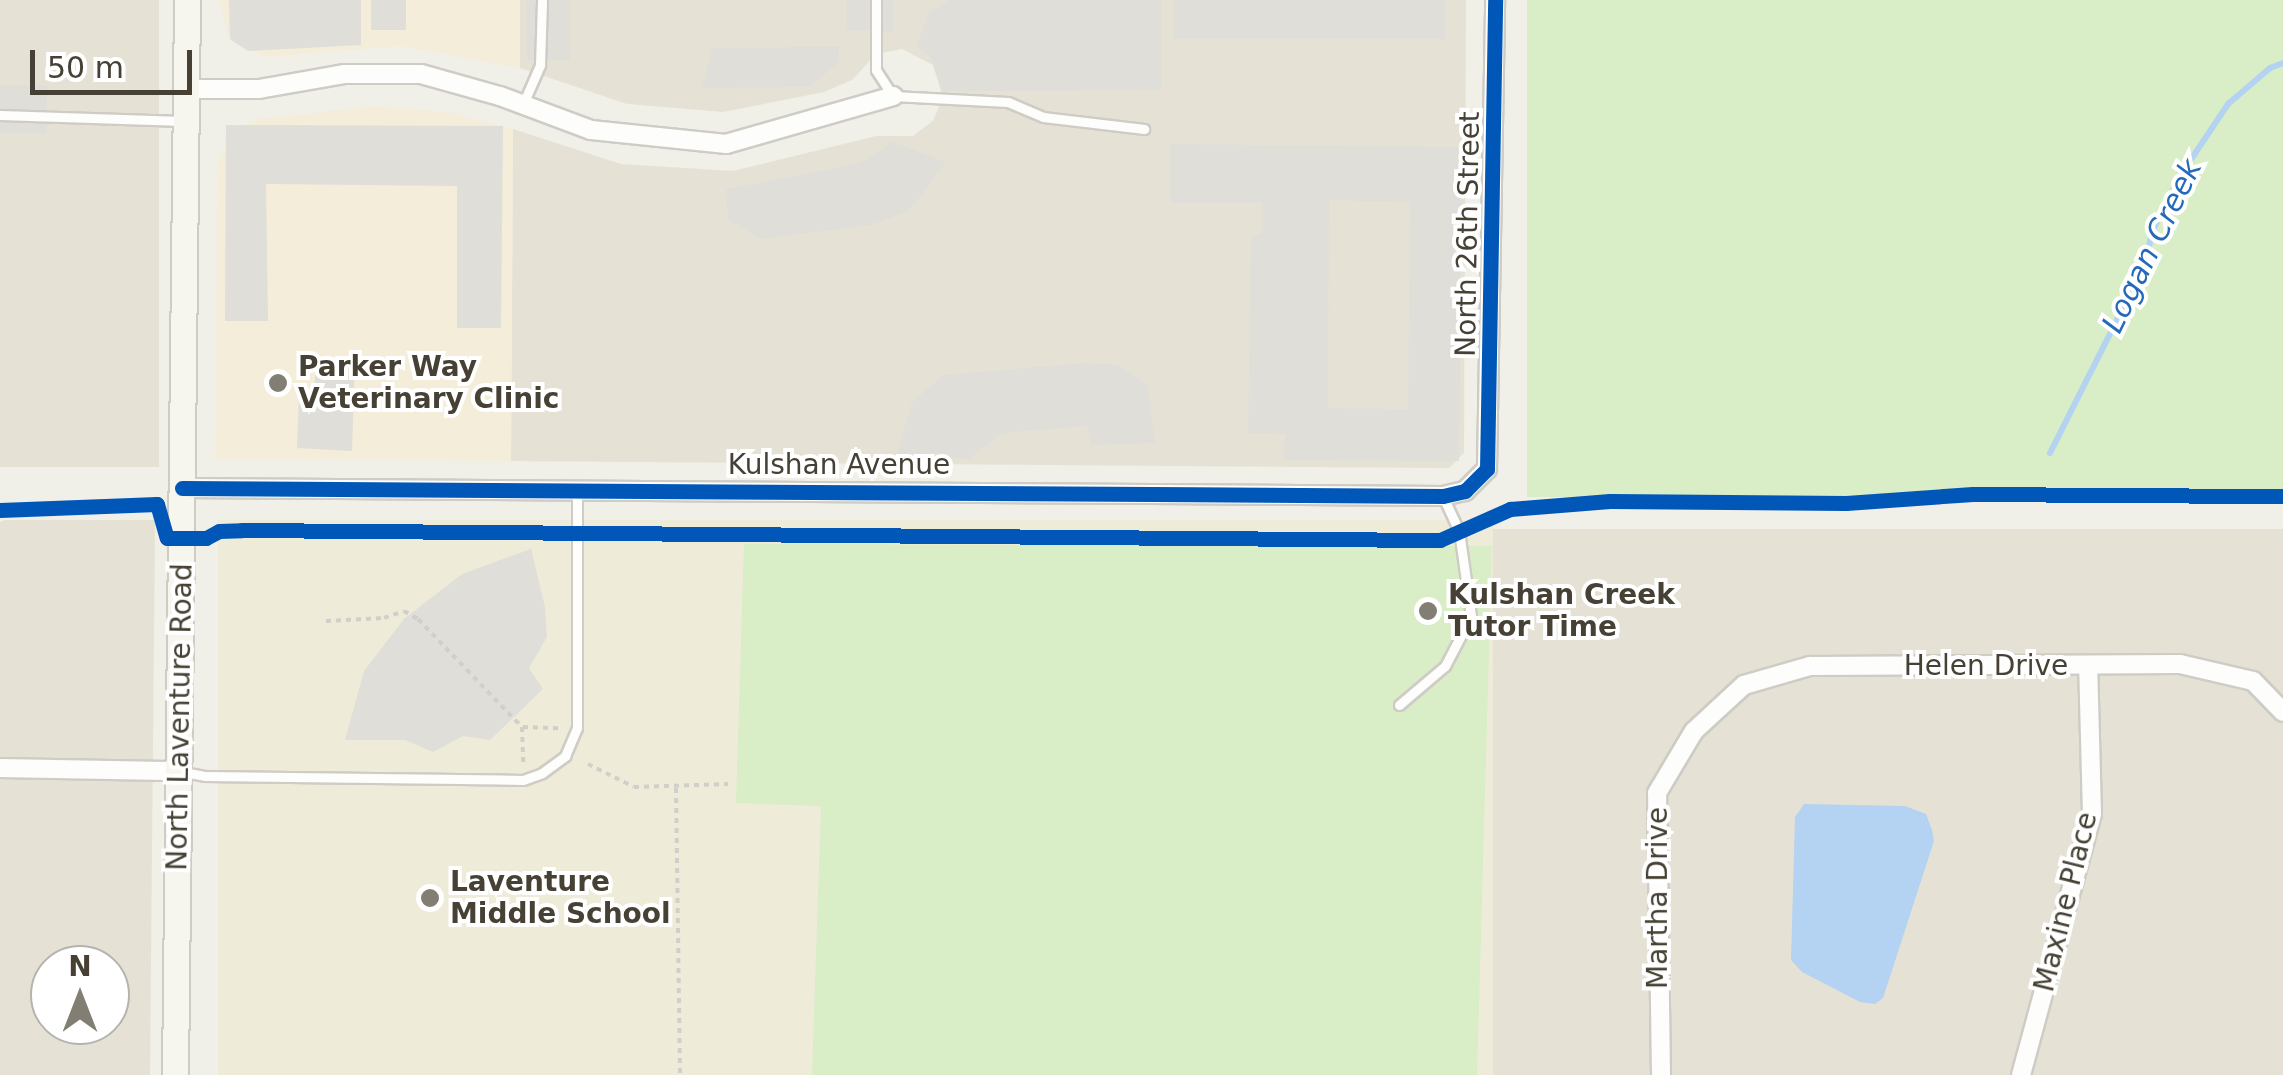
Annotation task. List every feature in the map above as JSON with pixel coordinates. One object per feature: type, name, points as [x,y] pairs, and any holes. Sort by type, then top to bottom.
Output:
[{"type":"street","name":"North Laventure Road","points":[[175,1075],[187,0]]},
{"type":"street","name":"North 26th Street","points":[[1444,496],[1465,491],[1488,469],[1495,0]]},
{"type":"street","points":[[186,89],[259,89],[344,74],[420,74],[523,104],[591,130],[726,144],[894,96]]},
{"type":"street","name":"Kulshan Avenue","points":[[182,488],[1444,496]]},
{"type":"street","name":"Helen Drive","points":[[1694,731],[1744,685],[1810,666],[2180,664],[2253,681],[2283,712]]},
{"type":"street","name":"Maxine Place","points":[[2021,1075],[2092,814],[2088,666]]},
{"type":"street","name":"Martha Drive","points":[[1661,1075],[1654,882],[1657,793],[1694,731]]},
{"type":"street","points":[[0,768],[180,771]]},
{"type":"lane","points":[[523,104],[540,66],[542,0]]},
{"type":"lane","points":[[876,0],[876,70],[894,96],[1008,102],[1043,117],[1144,130]]},
{"type":"lane","points":[[0,115],[186,121]]},
{"type":"lane","points":[[180,771],[205,776],[524,780],[565,756],[577,728],[577,490]]},
{"type":"lane","points":[[1400,705],[1445,666],[1471,616],[1459,531],[1444,496]]},
{"type":"path","points":[[1510,509],[1610,501],[1846,502],[1973,494],[2283,496]]},
{"type":"path","points":[[0,510],[157,504]]},
{"type":"path","points":[[577,533],[1440,540]]},
{"type":"path","points":[[326,621],[384,618],[404,610],[418,618],[522,727],[524,780]]},
{"type":"path","points":[[588,764],[634,787],[728,784]]},
{"type":"path","points":[[676,788],[680,1075]]},
{"type":"shaded area","points":[[0,0],[159,0],[159,467],[0,467]]},
{"type":"shaded area","points":[[219,0],[520,0],[520,68],[401,46],[264,57],[229,38]]},
{"type":"shaded area","points":[[229,0],[361,0],[361,45],[248,51],[230,39]]},
{"type":"shaded area","points":[[371,0],[406,0],[406,30],[371,30]]},
{"type":"shaded area","points":[[520,0],[1466,0],[1464,453],[1449,468],[511,461],[513,129],[621,164],[733,171],[876,136],[913,136],[933,121],[943,98],[933,65],[902,49],[876,54],[852,80],[824,92],[723,112],[627,104],[520,68]]},
{"type":"shaded area","points":[[527,0],[570,0],[570,60],[527,60]]},
{"type":"shaded area","points":[[847,0],[893,0],[893,31],[847,31]]},
{"type":"shaded area","points":[[950,0],[1161,0],[1161,90],[942,91],[931,58],[916,46],[929,12]]},
{"type":"shaded area","points":[[1173,0],[1445,0],[1445,39],[1173,39]]},
{"type":"shaded area","points":[[839,47],[839,62],[810,87],[702,88],[712,48]]},
{"type":"shaded area","points":[[0,85],[47,85],[47,133],[0,133]]},
{"type":"shaded area","points":[[376,106],[447,112],[513,129],[511,461],[216,459],[217,165],[230,134],[258,119]]},
{"type":"shaded area","points":[[226,125],[503,126],[501,328],[457,328],[457,186],[266,184],[268,321],[225,321]]},
{"type":"shaded area","points":[[892,142],[946,162],[910,210],[872,225],[761,239],[728,219],[726,189],[860,163]]},
{"type":"shaded area","points":[[1170,144],[1462,147],[1459,461],[1284,460],[1285,434],[1248,433],[1251,236],[1262,234],[1263,203],[1170,203]],"holes":[[[1329,200],[1410,202],[1408,409],[1328,408]]]},
{"type":"shaded area","points":[[316,358],[355,359],[352,451],[297,448],[299,396],[314,396]]},
{"type":"shaded area","points":[[1085,363],[1119,365],[1147,384],[1156,443],[1091,445],[1087,426],[1001,433],[970,459],[897,454],[912,402],[944,375]]},
{"type":"shaded area","points":[[155,520],[150,1075],[0,1075],[0,522]]},
{"type":"shaded area","name":"Laventure Middle School","points":[[218,520],[1493,520],[1493,1075],[218,1075]]},
{"type":"shaded area","points":[[1493,529],[2283,529],[2283,1075],[1493,1075]]},
{"type":"shaded area","points":[[531,549],[545,607],[547,637],[529,668],[543,689],[490,740],[463,736],[433,752],[405,740],[345,740],[364,671],[404,619],[462,574]]},
{"type":"green space","points":[[1527,0],[2283,0],[2283,497],[1527,497]]},
{"type":"green space","points":[[744,544],[1492,546],[1477,1075],[812,1075],[821,806],[736,803]]},
{"type":"water","points":[[1804,804],[1905,806],[1926,814],[1932,830],[1934,841],[1883,998],[1875,1004],[1860,1002],[1802,972],[1791,960],[1795,817]]},
{"type":"waterway","name":"Logan Creek","points":[[2050,453],[2146,262],[2152,232],[2180,176],[2228,104],[2270,68],[2283,63]]},
{"type":"cycle path","points":[[182,488],[1443,496],[1465,491],[1487,469],[1495,0]]},
{"type":"cycle path","points":[[0,510],[157,504],[167,538],[206,538],[219,531],[242,530],[1440,540],[1510,509],[1610,501],[1846,503],[1973,494],[2283,496]]},
{"type":"place","name":"Parker Way Veterinary Clinic","points":[[278,383]]},
{"type":"place","name":"Kulshan Creek Tutor Time","points":[[1428,611]]},
{"type":"place","name":"Laventure Middle School","points":[[430,898]]}]
